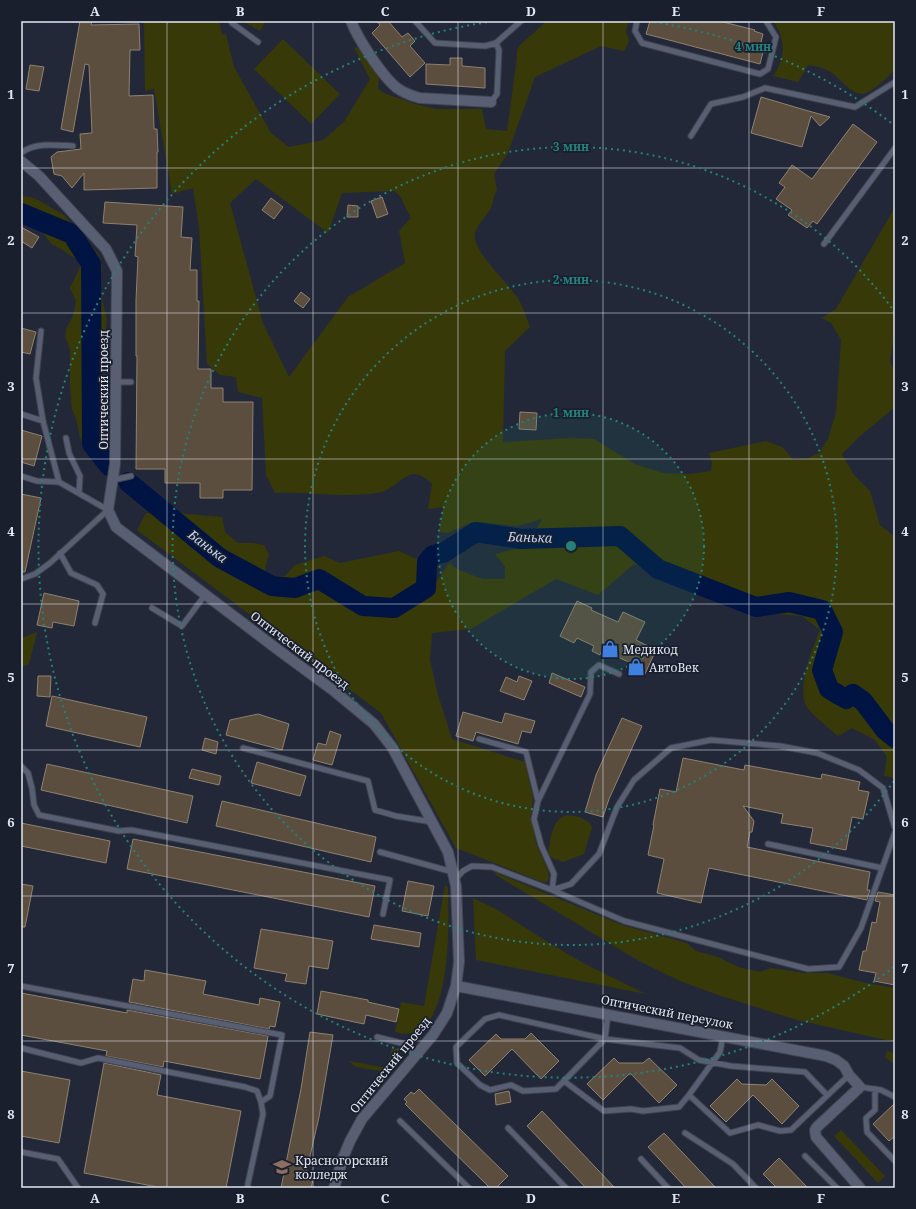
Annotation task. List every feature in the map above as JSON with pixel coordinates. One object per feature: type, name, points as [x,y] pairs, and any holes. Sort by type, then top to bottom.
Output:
[{"type":"street","points":[[351,21],[356,34],[386,77],[398,88],[410,95],[420,98],[491,102]]},
{"type":"street","name":"Оптический проезд","points":[[21,160],[39,176],[106,249],[117,271],[115,464],[108,510],[116,526],[205,595],[334,691],[374,724],[392,747],[448,852],[455,876],[459,962],[453,999],[441,1024],[362,1119],[343,1158],[334,1188]]},
{"type":"street","name":"Оптический переулок","points":[[456,986],[826,1056],[836,1060],[844,1066],[849,1075],[860,1086]]},
{"type":"street","points":[[860,1086],[817,1127],[815,1134],[860,1188]]},
{"type":"lane","points":[[231,21],[258,42]]},
{"type":"lane","points":[[415,21],[435,43],[485,46],[496,43],[521,21]]},
{"type":"lane","points":[[637,21],[635,31],[642,43],[760,74],[768,69],[776,37],[766,21]]},
{"type":"lane","points":[[491,102],[497,94],[499,50],[496,43]]},
{"type":"lane","points":[[691,136],[711,104],[742,97],[765,88],[855,107],[895,82]]},
{"type":"lane","points":[[21,153],[35,146],[73,146]]},
{"type":"lane","points":[[824,244],[895,148]]},
{"type":"lane","points":[[41,331],[36,378],[43,421],[58,482]]},
{"type":"lane","points":[[116,382],[131,382]]},
{"type":"lane","points":[[21,414],[43,421]]},
{"type":"lane","points":[[66,438],[69,453],[80,476],[79,493]]},
{"type":"lane","points":[[21,476],[37,481],[58,482],[108,510],[60,553],[50,564],[36,574],[21,579]]},
{"type":"lane","points":[[113,480],[131,476]]},
{"type":"lane","points":[[60,553],[71,573],[97,585],[103,594],[95,623]]},
{"type":"lane","points":[[152,608],[182,626],[205,595]]},
{"type":"lane","points":[[552,890],[554,874],[541,845],[534,819],[538,801],[590,694],[591,672],[599,665],[619,674]]},
{"type":"lane","points":[[479,739],[526,752],[538,801]]},
{"type":"lane","points":[[552,890],[571,884],[599,854],[616,808],[634,780],[671,748],[711,740],[780,746],[817,753],[859,770],[883,788],[895,828]]},
{"type":"lane","points":[[243,748],[368,781],[375,810],[396,816],[432,822]]},
{"type":"lane","points":[[21,766],[28,773],[34,805],[39,815],[119,831],[131,830],[390,880],[383,914]]},
{"type":"lane","points":[[380,852],[455,876],[472,866],[492,867],[552,890],[624,921],[808,969],[838,967],[861,928],[895,832]]},
{"type":"lane","points":[[768,844],[882,868]]},
{"type":"lane","points":[[21,986],[282,1035],[270,1096],[261,1102]]},
{"type":"lane","points":[[608,1014],[604,1039],[556,1089],[523,1091],[511,1085],[490,1090],[480,1086],[457,1063],[456,1048],[485,1019],[498,1015],[604,1039],[680,1048],[698,1060],[731,1066],[805,1072],[827,1095]]},
{"type":"lane","points":[[564,1081],[604,1111],[631,1109],[643,1111],[680,1107],[720,1052],[723,1036]]},
{"type":"lane","points":[[376,1037],[405,1044],[417,1054]]},
{"type":"lane","points":[[21,1048],[81,1063],[98,1058],[245,1087],[257,1091],[263,1114],[247,1188]]},
{"type":"lane","points":[[689,1095],[730,1134],[758,1125],[780,1131],[791,1130],[849,1075]]},
{"type":"lane","points":[[860,1086],[881,1090],[895,1097]]},
{"type":"lane","points":[[875,1089],[875,1110],[866,1118],[867,1132],[895,1161]]},
{"type":"lane","points":[[400,1121],[469,1188]]},
{"type":"lane","points":[[508,1128],[566,1188]]},
{"type":"lane","points":[[685,1133],[732,1164],[756,1188]]},
{"type":"lane","points":[[21,1152],[58,1159],[78,1188]]},
{"type":"lane","points":[[805,1156],[837,1188]]},
{"type":"lane","points":[[641,1159],[668,1188]]},
{"type":"shaded area","points":[[144,21],[219,21],[222,35],[226,34],[234,67],[271,133],[289,147],[323,140],[344,122],[370,79],[354,47],[358,48],[373,67],[379,78],[378,89],[384,93],[415,104],[436,109],[482,109],[486,129],[507,131],[517,50],[521,44],[547,21],[629,21],[626,31],[629,41],[624,51],[601,46],[535,77],[508,153],[494,174],[497,190],[490,210],[476,230],[475,240],[485,258],[520,302],[530,327],[505,351],[503,442],[571,438],[594,439],[635,464],[663,473],[690,474],[711,471],[712,463],[709,453],[766,441],[782,447],[793,459],[808,458],[819,453],[828,439],[836,412],[841,340],[831,323],[822,318],[836,309],[895,207],[895,328],[890,362],[895,371],[895,407],[859,437],[842,454],[854,475],[870,491],[880,525],[895,537],[895,778],[884,776],[887,757],[875,740],[852,728],[838,736],[806,706],[803,688],[804,678],[820,630],[802,616],[764,613],[726,603],[634,564],[598,595],[556,579],[471,629],[432,633],[430,660],[438,695],[452,739],[525,762],[533,798],[531,817],[536,843],[548,870],[549,879],[545,883],[456,848],[381,713],[137,530],[146,513],[165,512],[222,517],[225,532],[238,543],[264,545],[269,554],[265,569],[268,576],[285,576],[295,565],[324,556],[340,563],[399,551],[421,561],[429,592],[449,563],[459,570],[483,579],[505,579],[505,567],[495,554],[527,546],[542,519],[518,526],[472,522],[448,533],[439,532],[443,507],[428,509],[432,484],[416,474],[409,475],[383,492],[369,494],[342,495],[275,493],[266,475],[262,398],[238,392],[236,377],[220,375],[207,364],[199,227],[193,188],[172,194],[154,89],[145,91]],"holes":[[[256,179],[328,233],[342,193],[394,191],[400,196],[411,218],[399,231],[405,263],[348,297],[289,377],[263,323],[230,203]]]},
{"type":"shaded area","points":[[243,21],[266,21],[260,31]]},
{"type":"shaded area","points":[[773,21],[895,21],[895,70],[882,82],[863,94],[848,88],[829,71],[814,66],[808,65],[798,82],[773,76],[780,62],[783,48],[780,35]]},
{"type":"shaded area","points":[[283,39],[340,94],[311,124],[254,69]]},
{"type":"shaded area","points":[[21,196],[31,197],[38,200],[64,215],[98,254],[101,261],[102,268],[100,290],[107,320],[100,385],[100,400],[104,414],[104,452],[109,466],[87,451],[80,438],[77,422],[72,409],[70,387],[70,349],[65,336],[66,329],[73,316],[76,301],[70,288],[80,267],[78,260],[54,245],[53,246],[40,229],[21,222]]},
{"type":"shaded area","points":[[37,632],[29,664],[25,666],[21,665],[21,638]]},
{"type":"shaded area","points":[[567,815],[580,817],[590,823],[592,828],[584,854],[563,862],[552,858],[548,853],[551,836],[555,825],[562,817]]},
{"type":"shaded area","points":[[494,872],[622,925],[687,943],[696,951],[718,957],[738,967],[760,972],[771,968],[804,973],[827,973],[866,983],[895,988],[895,1042],[797,1020],[721,996],[680,981],[639,961],[496,875]]},
{"type":"shaded area","points":[[445,885],[448,888],[448,945],[446,968],[435,1010],[426,1025],[413,1033],[406,1034],[395,1032],[401,1002],[424,1006]]},
{"type":"shaded area","points":[[473,898],[498,910],[549,943],[587,965],[646,994],[476,960]]},
{"type":"shaded area","points":[[392,1048],[398,1049],[401,1056],[388,1072],[356,1067],[349,1061],[387,1068]]},
{"type":"shaded area","points":[[887,1051],[895,1053],[895,1063],[891,1062],[885,1057]]},
{"type":"shaded area","points":[[841,1130],[885,1176],[878,1183],[834,1136]]},
{"type":"building","points":[[80,21],[92,21],[91,25],[139,24],[140,50],[130,50],[129,96],[153,95],[154,129],[157,129],[158,152],[157,188],[84,190],[84,173],[72,188],[62,176],[54,174],[51,157],[57,152],[81,149],[80,134],[92,133],[89,65],[85,64],[73,132],[61,129]]},
{"type":"building","points":[[377,21],[388,21],[402,37],[408,33],[415,41],[410,46],[425,63],[410,77],[372,33],[380,25]]},
{"type":"building","points":[[650,21],[719,21],[755,30],[754,31],[763,34],[761,42],[765,44],[760,64],[646,34]]},
{"type":"building","points":[[450,58],[462,58],[462,66],[485,68],[485,88],[426,84],[426,64],[450,65]]},
{"type":"building","points":[[30,65],[44,67],[39,91],[26,89]]},
{"type":"building","points":[[761,97],[830,117],[820,126],[811,116],[802,147],[751,133]]},
{"type":"building","points":[[853,124],[877,142],[817,224],[813,221],[807,228],[788,215],[792,210],[776,199],[785,187],[779,183],[792,165],[812,179]]},
{"type":"building","points":[[382,197],[388,214],[377,218],[371,201]]},
{"type":"building","points":[[271,198],[283,207],[274,219],[262,210]]},
{"type":"building","points":[[105,202],[183,207],[181,237],[192,238],[190,270],[197,270],[197,301],[199,301],[198,369],[211,369],[211,388],[223,388],[223,402],[253,402],[252,490],[223,490],[223,498],[200,498],[200,483],[165,483],[165,469],[136,469],[136,300],[138,257],[135,256],[137,225],[103,223]]},
{"type":"building","points":[[348,205],[358,206],[358,217],[347,217]]},
{"type":"building","points":[[21,227],[39,237],[32,248],[21,241]]},
{"type":"building","points":[[301,292],[310,299],[303,308],[294,301]]},
{"type":"building","points":[[21,328],[36,332],[30,354],[21,352]]},
{"type":"building","points":[[520,412],[537,413],[536,430],[519,429]]},
{"type":"building","points":[[21,430],[42,436],[34,466],[21,462]]},
{"type":"building","points":[[21,494],[41,498],[25,572],[21,572]]},
{"type":"building","points":[[44,593],[79,601],[74,626],[53,622],[52,628],[37,625]]},
{"type":"building","points":[[577,601],[592,608],[591,610],[618,622],[623,612],[645,622],[636,640],[656,650],[644,676],[628,669],[631,663],[602,650],[600,655],[592,651],[594,646],[577,638],[574,643],[560,636]]},
{"type":"building","points":[[552,673],[585,687],[581,697],[549,683]]},
{"type":"building","points":[[38,676],[51,676],[50,697],[37,696]]},
{"type":"building","points":[[519,676],[532,681],[524,700],[500,691],[506,677],[517,682]]},
{"type":"building","points":[[52,696],[147,717],[140,747],[46,726]]},
{"type":"building","points":[[463,712],[502,723],[505,713],[535,721],[531,733],[522,731],[518,744],[476,732],[473,741],[456,736]]},
{"type":"building","points":[[258,714],[289,724],[282,750],[226,735],[230,720]]},
{"type":"building","points":[[622,718],[642,726],[609,799],[603,817],[585,812],[596,775]]},
{"type":"building","points":[[330,731],[341,735],[332,765],[313,760],[318,743],[326,745]]},
{"type":"building","points":[[205,738],[218,742],[216,754],[202,750]]},
{"type":"building","points":[[683,758],[744,770],[745,765],[821,779],[822,774],[860,782],[858,790],[869,792],[863,819],[852,817],[846,850],[810,843],[813,828],[781,823],[783,814],[743,806],[754,821],[747,847],[870,872],[867,890],[870,890],[867,900],[709,868],[701,903],[657,893],[664,859],[648,855],[653,825],[660,789],[676,792]]},
{"type":"building","points":[[257,762],[306,776],[300,796],[251,783]]},
{"type":"building","points":[[47,764],[193,796],[187,823],[41,790]]},
{"type":"building","points":[[192,769],[221,776],[219,785],[189,778]]},
{"type":"building","points":[[222,801],[376,837],[371,862],[216,826]]},
{"type":"building","points":[[21,823],[110,841],[106,863],[21,846]]},
{"type":"building","points":[[133,839],[375,886],[369,917],[127,869]]},
{"type":"building","points":[[408,881],[434,886],[428,916],[402,911]]},
{"type":"building","points":[[21,884],[33,886],[25,927],[21,927]]},
{"type":"building","points":[[878,892],[895,895],[895,985],[874,981],[876,973],[859,970],[863,951],[866,951],[872,922],[876,923],[880,902],[875,901]]},
{"type":"building","points":[[374,925],[421,933],[419,947],[371,939]]},
{"type":"building","points":[[261,929],[333,941],[328,969],[309,966],[306,984],[285,981],[287,974],[254,968]]},
{"type":"building","points":[[145,970],[206,981],[203,994],[259,1005],[260,998],[280,1002],[275,1027],[270,1026],[269,1029],[129,1002],[133,979],[144,981]]},
{"type":"building","points":[[321,991],[368,1000],[368,1002],[399,1009],[396,1022],[366,1015],[364,1024],[317,1014]]},
{"type":"building","points":[[21,993],[127,1013],[127,1010],[268,1036],[260,1079],[164,1061],[163,1067],[106,1056],[107,1051],[21,1035]]},
{"type":"building","points":[[310,1032],[333,1035],[319,1117],[305,1178],[313,1179],[311,1188],[281,1188],[301,1089]]},
{"type":"building","points":[[531,1033],[559,1061],[541,1079],[512,1049],[485,1076],[469,1060],[496,1034],[501,1039],[525,1039]]},
{"type":"building","points":[[614,1058],[619,1063],[643,1063],[649,1058],[677,1085],[659,1103],[630,1073],[603,1100],[587,1084]]},
{"type":"building","points":[[104,1063],[161,1075],[157,1095],[241,1111],[226,1188],[163,1188],[84,1173]]},
{"type":"building","points":[[21,1071],[70,1080],[59,1143],[21,1136]]},
{"type":"building","points":[[737,1079],[742,1084],[766,1085],[772,1079],[799,1106],[782,1124],[753,1095],[726,1122],[710,1106]]},
{"type":"building","points":[[419,1089],[508,1176],[496,1188],[490,1188],[405,1104],[407,1102],[404,1099],[411,1092],[414,1094]]},
{"type":"building","points":[[509,1091],[511,1102],[496,1105],[495,1094]]},
{"type":"building","points":[[895,1103],[895,1136],[889,1141],[873,1124]]},
{"type":"building","points":[[542,1111],[615,1188],[586,1188],[527,1126]]},
{"type":"building","points":[[664,1133],[716,1188],[686,1188],[648,1147]]},
{"type":"building","points":[[779,1158],[808,1188],[777,1188],[763,1174]]},
{"type":"waterway","name":"Банька","points":[[21,213],[72,234],[91,264],[92,444],[109,466]]},
{"type":"waterway","name":"Банька","points":[[128,482],[220,558],[272,586],[295,588],[319,579],[363,606],[394,608],[426,588],[427,562],[433,555],[443,553],[476,532],[521,539],[620,536],[658,569],[756,607],[789,602],[822,610],[833,632],[822,670],[829,689],[846,699],[853,694],[863,701],[885,730],[895,738]]},
{"type":"place","name":"Медикод","points":[[610,649]]},
{"type":"place","name":"АвтоВек","points":[[636,667]]},
{"type":"place","name":"Красногорский колледж","points":[[282,1167]]}]
